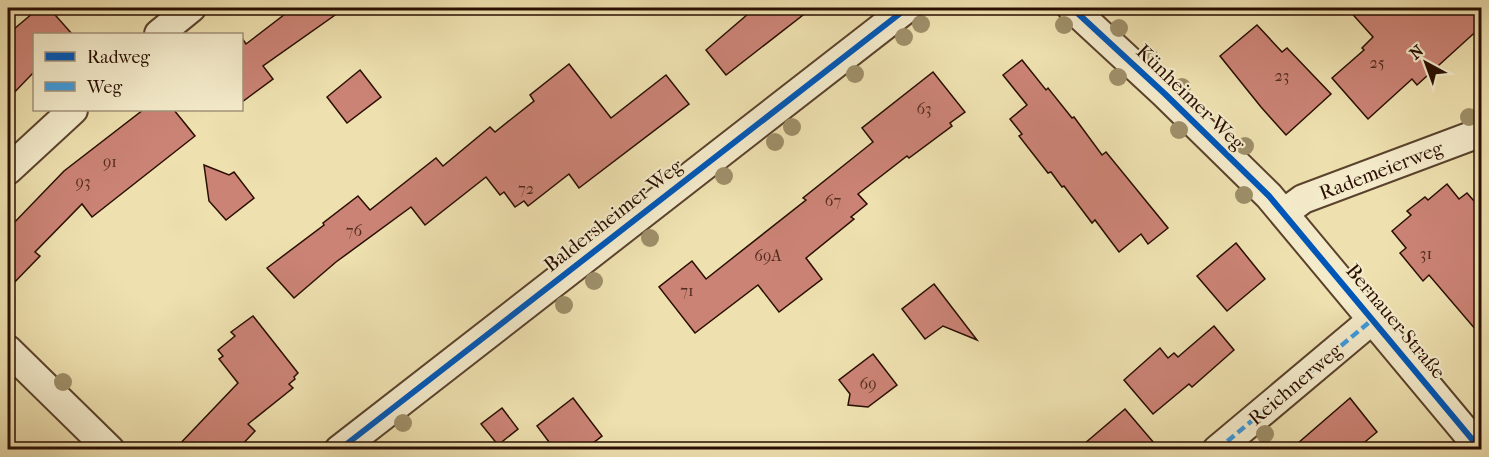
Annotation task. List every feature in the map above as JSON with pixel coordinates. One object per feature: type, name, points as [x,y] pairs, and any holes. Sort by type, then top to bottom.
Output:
[{"type":"street","points":[[160,33],[191,8]]},
{"type":"street","name":"Baldersheimer Weg","points":[[339,450],[908,8]]},
{"type":"street","name":"Künheimer Weg","points":[[1072,8],[1165,94],[1284,213]]},
{"type":"street","points":[[8,170],[72,111]]},
{"type":"street","name":"Rademeierweg","points":[[1284,213],[1303,200],[1482,132]]},
{"type":"street","name":"Bernauer Straße","points":[[1284,213],[1481,450]]},
{"type":"street","name":"Reichnerweg","points":[[1217,450],[1373,319]]},
{"type":"street","points":[[8,350],[110,450]]},
{"type":"building","points":[[39,8],[49,8],[71,33],[33,33],[33,73],[8,99],[8,34]]},
{"type":"building","points":[[293,8],[345,8],[263,66],[273,79],[243,101],[243,40],[246,44]]},
{"type":"building","points":[[755,8],[812,8],[726,75],[706,50]]},
{"type":"building","points":[[1347,8],[1482,8],[1482,26],[1417,85],[1412,79],[1368,119],[1332,78],[1364,50],[1362,48],[1373,37]]},
{"type":"building","points":[[1257,25],[1282,52],[1287,48],[1331,94],[1286,135],[1220,56]]},
{"type":"building","points":[[1022,60],[1046,90],[1048,88],[1072,118],[1074,117],[1102,155],[1106,152],[1168,228],[1148,244],[1141,234],[1119,252],[1095,220],[1092,223],[1064,186],[1062,187],[1051,172],[1048,173],[1019,136],[1022,134],[1010,119],[1027,105],[1003,75]]},
{"type":"building","points":[[569,64],[611,118],[666,75],[689,104],[579,188],[569,174],[528,206],[524,201],[515,207],[504,192],[500,195],[486,177],[425,225],[411,207],[336,262],[294,298],[267,268],[358,196],[370,210],[436,158],[443,166],[490,127],[495,132],[534,101],[530,95]]},
{"type":"building","points":[[360,70],[381,97],[347,123],[327,97]]},
{"type":"building","points":[[933,72],[965,112],[950,123],[952,126],[909,158],[907,156],[858,194],[867,204],[851,217],[854,219],[806,258],[822,279],[779,312],[758,285],[695,333],[659,287],[692,261],[706,279],[806,200],[803,198],[873,142],[862,128]]},
{"type":"building","points":[[142,111],[175,111],[195,136],[92,217],[82,204],[35,252],[40,256],[8,289],[8,229],[64,171]]},
{"type":"building","points":[[204,165],[229,175],[234,172],[254,198],[226,220],[209,201]]},
{"type":"building","points":[[1447,184],[1459,199],[1467,193],[1482,210],[1482,337],[1429,275],[1423,281],[1400,253],[1406,248],[1392,231],[1411,215],[1407,211],[1425,197],[1428,200]]},
{"type":"building","points":[[1236,243],[1265,279],[1227,311],[1197,276]]},
{"type":"building","points":[[934,284],[977,340],[943,326],[925,339],[902,309]]},
{"type":"building","points":[[253,316],[298,373],[289,384],[293,388],[248,424],[255,431],[237,450],[174,450],[238,383],[219,359],[223,356],[218,350],[235,336],[231,332]]},
{"type":"building","points":[[1214,326],[1234,350],[1192,387],[1189,384],[1153,414],[1124,380],[1160,348],[1168,358],[1174,353],[1178,357]]},
{"type":"building","points":[[873,354],[897,385],[868,407],[848,405],[850,394],[839,380]]},
{"type":"building","points":[[573,398],[602,436],[584,450],[555,450],[537,426]]},
{"type":"building","points":[[1350,398],[1377,432],[1355,450],[1290,450]]},
{"type":"building","points":[[502,408],[518,429],[498,445],[481,424]]},
{"type":"building","points":[[1125,409],[1160,450],[1077,450]]},
{"type":"marked path","points":[[1217,450],[1373,319]]},
{"type":"cycle path","points":[[339,450],[907,8]]},
{"type":"cycle path","points":[[1072,8],[1165,94],[1269,196],[1481,450]]}]
